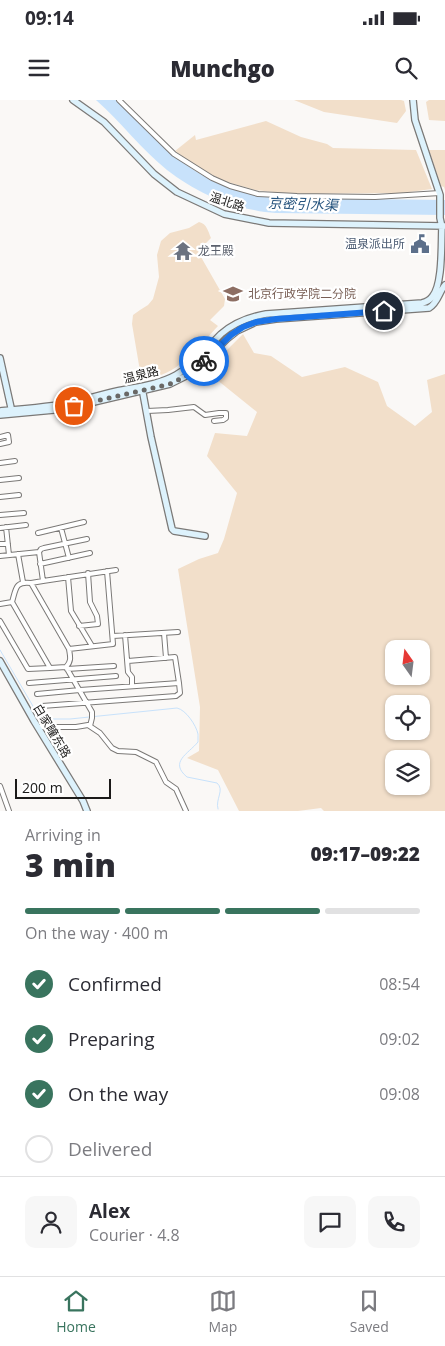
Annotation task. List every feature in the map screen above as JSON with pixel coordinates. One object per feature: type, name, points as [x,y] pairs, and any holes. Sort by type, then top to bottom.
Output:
[{"type":"main road","name":"温北路","points":[[73,100],[104,122],[154,174],[177,192],[224,214],[270,223],[444,227]]},
{"type":"main road","points":[[415,100],[417,106],[415,120],[442,195],[440,218],[444,227],[439,282],[434,296],[422,306]]},
{"type":"main road","points":[[422,306],[433,306],[445,285]]},
{"type":"main road","name":"温泉路","points":[[0,415],[142,388],[165,380],[183,371],[199,358],[222,334],[237,323],[248,318],[266,314],[422,306]]},
{"type":"main road","points":[[0,358],[12,412]]},
{"type":"main road","points":[[142,388],[172,529],[174,531],[205,536]]},
{"type":"main road","name":"温泉路","points":[[0,411],[12,412]]},
{"type":"main road","name":"白家疃东路","points":[[0,661],[83,801],[87,811]]},
{"type":"street","points":[[119,100],[174,154],[212,178],[258,194],[375,197],[442,195]]},
{"type":"street","points":[[147,412],[194,407],[205,415],[219,412],[226,413],[226,418],[214,421]]},
{"type":"street","points":[[0,436],[8,435],[9,442],[0,444]]},
{"type":"street","points":[[0,463],[15,461]]},
{"type":"street","points":[[0,480],[19,478]]},
{"type":"street","points":[[0,497],[19,495]]},
{"type":"street","points":[[0,516],[24,513]]},
{"type":"street","points":[[38,533],[84,522]]},
{"type":"street","points":[[0,528],[26,526]]},
{"type":"street","points":[[6,527],[9,555]]},
{"type":"street","points":[[61,528],[69,558]]},
{"type":"street","points":[[0,556],[39,552],[44,548],[87,539]]},
{"type":"street","points":[[0,544],[8,544]]},
{"type":"street","points":[[39,552],[43,581]]},
{"type":"street","points":[[40,564],[90,553]]},
{"type":"street","points":[[18,554],[23,582]]},
{"type":"street","points":[[23,582],[32,584],[88,573],[116,570]]},
{"type":"street","points":[[69,649],[113,644],[107,571]]},
{"type":"street","points":[[79,626],[98,624],[97,616],[90,602],[88,573]]},
{"type":"street","points":[[68,577],[71,611],[92,646]]},
{"type":"street","points":[[23,582],[14,591],[12,602],[50,668]]},
{"type":"street","points":[[32,584],[69,649],[71,659],[67,668]]},
{"type":"street","points":[[0,604],[12,602]]},
{"type":"street","points":[[0,621],[28,669],[114,666]]},
{"type":"street","points":[[113,636],[178,632]]},
{"type":"street","points":[[164,633],[166,658]]},
{"type":"street","points":[[125,636],[128,672],[132,677],[132,686]]},
{"type":"street","points":[[42,706],[176,696],[180,693],[176,657],[128,661]]},
{"type":"street","points":[[67,668],[92,712],[90,726]]},
{"type":"street","points":[[29,683],[116,676]]},
{"type":"street","points":[[37,694],[179,683]]},
{"type":"street","points":[[38,727],[88,725],[100,733],[112,748],[136,752],[156,762],[166,782],[176,789],[186,811]]},
{"type":"street","points":[[0,786],[9,811]]},
{"type":"shaded area","points":[[294,100],[401,100],[404,101],[406,111],[397,123],[324,112]]},
{"type":"shaded area","points":[[429,100],[445,100],[445,121],[429,120],[426,102]]},
{"type":"shaded area","points":[[266,121],[301,137],[327,144],[333,148],[416,150],[432,189],[402,193],[292,194],[255,190],[224,181],[197,167],[175,151],[195,135],[196,140]]},
{"type":"shaded area","points":[[429,150],[445,150],[445,190],[441,186]]},
{"type":"shaded area","points":[[199,222],[206,226],[211,238],[198,251],[225,299],[224,306],[210,320],[218,326],[178,366],[169,372],[148,376],[140,371],[132,324],[133,315],[148,305],[153,299],[159,277],[157,255],[161,241],[170,233],[189,228]]},
{"type":"shaded area","points":[[243,334],[254,353],[271,356],[302,377],[345,367],[378,382],[387,406],[415,426],[432,412],[427,380],[445,374],[445,811],[324,811],[321,808],[298,811],[239,811],[218,770],[187,758],[199,751],[200,707],[178,569],[218,553],[237,493],[207,456],[215,433],[247,436],[257,412],[206,371]]},
{"type":"water","name":"京密引水渠","points":[[96,100],[118,100],[164,148],[198,173],[225,186],[253,194],[284,198],[445,200],[445,215],[276,213],[231,205],[197,190],[167,170]]},
{"type":"waterway","points":[[0,650],[37,713],[47,719],[70,719],[180,709],[190,718],[198,734],[198,742],[182,758],[180,767],[187,777],[217,783],[220,789],[218,809]]},
{"type":"way so far","points":[[74,406],[170,384],[192,373],[204,361]]},
{"type":"place","name":"温泉派出所","points":[[420,244]]},
{"type":"place","name":"龙王殿","points":[[183,251]]},
{"type":"place","name":"北京行政学院二分院","points":[[233,294]]},
{"type":"route","points":[[204,361],[226,338],[243,327],[256,322],[384,311]]}]
